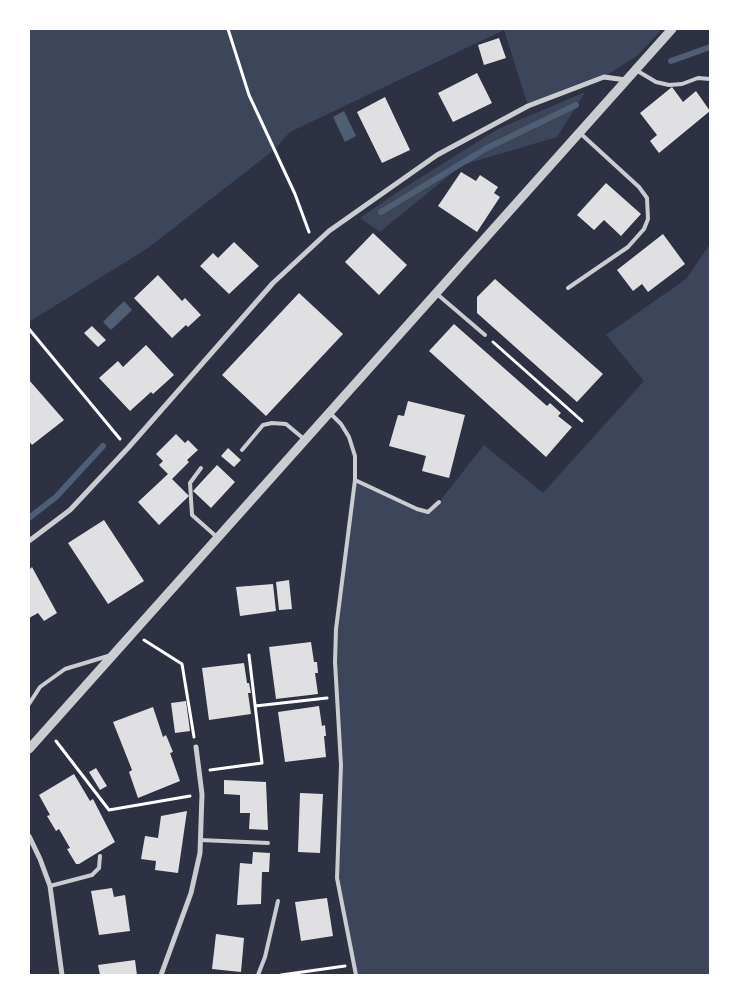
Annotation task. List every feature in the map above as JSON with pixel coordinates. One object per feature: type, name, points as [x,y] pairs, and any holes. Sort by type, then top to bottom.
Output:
[{"type":"street","points":[[29,749],[672,29]]},
{"type":"street","points":[[29,542],[70,510],[128,448],[273,282],[329,231],[436,155],[528,106],[604,77],[626,80]]},
{"type":"street","points":[[161,975],[191,893],[200,852],[202,794],[196,747]]},
{"type":"street","points":[[29,836],[50,886],[62,975]]},
{"type":"lane","points":[[636,70],[656,82],[670,85],[682,84],[698,78],[710,79]]},
{"type":"lane","points":[[568,288],[628,247],[644,229],[648,219],[646,198],[639,186],[580,133]]},
{"type":"lane","points":[[437,294],[485,335]]},
{"type":"lane","points":[[330,413],[342,424],[349,437],[355,456],[355,480],[336,629],[335,662],[341,765],[337,878],[356,975]]},
{"type":"lane","points":[[242,450],[263,425],[272,423],[286,424],[305,440]]},
{"type":"lane","points":[[202,468],[190,483],[192,515],[218,538]]},
{"type":"lane","points":[[355,480],[417,509],[428,512],[439,502]]},
{"type":"lane","points":[[29,704],[40,687],[65,669],[113,655]]},
{"type":"lane","points":[[200,840],[268,842]]},
{"type":"lane","points":[[50,886],[92,875],[99,868],[100,856]]},
{"type":"lane","points":[[258,975],[278,901]]},
{"type":"path","points":[[228,29],[250,95],[295,194],[314,245]]},
{"type":"path","points":[[29,329],[128,448]]},
{"type":"path","points":[[485,335],[582,421]]},
{"type":"path","points":[[132,633],[182,664],[196,747]]},
{"type":"path","points":[[199,772],[262,763],[249,655]]},
{"type":"path","points":[[255,706],[338,696]]},
{"type":"path","points":[[56,741],[109,810],[202,794]]},
{"type":"path","points":[[281,975],[353,965]]},
{"type":"shaded area","points":[[29,29],[662,29],[637,56],[604,77],[528,106],[504,30],[290,132],[274,150],[148,248],[29,322]]},
{"type":"shaded area","points":[[585,92],[557,137],[462,165],[380,232],[360,218],[399,191],[498,129]]},
{"type":"shaded area","points":[[344,111],[356,136],[345,142],[333,117]]},
{"type":"shaded area","points":[[710,244],[710,975],[356,975],[337,878],[341,765],[335,662],[336,629],[355,480],[417,509],[428,512],[439,502],[484,445],[543,493],[644,381],[606,335],[686,279]]},
{"type":"shaded area","points":[[124,301],[132,310],[111,330],[103,322]]},
{"type":"building","points":[[499,38],[506,58],[484,65],[478,45]]},
{"type":"building","points":[[477,73],[492,103],[453,122],[438,93]]},
{"type":"building","points":[[672,87],[683,102],[696,91],[710,111],[659,153],[650,141],[657,135],[640,113]]},
{"type":"building","points":[[385,97],[410,150],[382,163],[357,112]]},
{"type":"building","points":[[461,172],[476,181],[480,175],[498,187],[494,193],[500,197],[477,232],[438,206]]},
{"type":"building","points":[[606,183],[641,214],[621,236],[604,220],[594,230],[577,215]]},
{"type":"building","points":[[373,233],[407,265],[379,295],[345,262]]},
{"type":"building","points":[[663,234],[685,264],[648,292],[642,284],[633,291],[617,270]]},
{"type":"building","points":[[234,242],[259,266],[229,294],[200,266],[213,253],[218,258]]},
{"type":"building","points":[[158,275],[182,301],[185,298],[201,315],[172,338],[134,298]]},
{"type":"building","points":[[495,279],[603,374],[577,402],[477,313],[477,297]]},
{"type":"building","points":[[299,293],[343,334],[266,416],[222,375]]},
{"type":"building","points":[[454,324],[547,406],[550,403],[561,413],[558,416],[572,427],[546,457],[429,351]]},
{"type":"building","points":[[92,326],[106,340],[98,347],[84,333]]},
{"type":"building","points":[[146,345],[174,375],[130,411],[99,378],[118,361],[123,367]]},
{"type":"building","points":[[29,380],[64,420],[32,445],[29,441]]},
{"type":"building","points":[[408,401],[465,415],[449,478],[422,471],[426,456],[389,446],[398,415],[404,416]]},
{"type":"building","points":[[176,434],[185,443],[188,440],[198,450],[187,460],[189,462],[172,479],[189,496],[159,525],[138,502],[168,474],[159,465],[163,461],[156,454]]},
{"type":"building","points":[[228,448],[241,460],[234,467],[221,456]]},
{"type":"building","points":[[217,465],[235,482],[211,508],[193,491]]},
{"type":"building","points":[[104,520],[144,581],[108,604],[68,543]]},
{"type":"building","points":[[32,567],[57,613],[44,621],[38,613],[29,618],[29,570]]},
{"type":"building","points":[[289,580],[292,609],[279,610],[276,582]]},
{"type":"building","points":[[273,584],[276,611],[240,616],[236,587]]},
{"type":"building","points":[[311,642],[314,662],[317,662],[318,673],[315,673],[318,694],[276,699],[269,647]]},
{"type":"building","points":[[244,663],[247,683],[249,683],[251,693],[248,693],[251,714],[209,720],[202,668]]},
{"type":"building","points":[[186,701],[190,731],[175,733],[171,703]]},
{"type":"building","points":[[319,706],[322,726],[325,725],[326,757],[285,762],[278,712]]},
{"type":"building","points":[[153,707],[163,737],[166,735],[173,752],[170,753],[180,781],[138,798],[129,772],[132,770],[113,722]]},
{"type":"building","points":[[96,768],[107,786],[100,790],[89,772]]},
{"type":"building","points":[[74,774],[90,801],[93,799],[115,842],[79,864],[76,864],[67,849],[70,848],[59,829],[56,831],[47,816],[50,815],[39,795]]},
{"type":"building","points":[[224,780],[266,782],[268,830],[249,829],[250,813],[240,813],[240,795],[224,794]]},
{"type":"building","points":[[300,793],[323,794],[320,853],[298,852]]},
{"type":"building","points":[[187,811],[178,873],[155,870],[156,861],[141,859],[145,836],[158,838],[161,816]]},
{"type":"building","points":[[253,852],[270,853],[269,872],[262,872],[261,904],[237,905],[240,863],[252,864]]},
{"type":"building","points":[[112,888],[114,897],[125,895],[130,931],[99,935],[91,891]]},
{"type":"building","points":[[327,898],[333,936],[301,941],[295,902]]},
{"type":"building","points":[[216,934],[244,938],[241,972],[212,969]]},
{"type":"building","points":[[135,960],[137,975],[100,975],[98,965]]},
{"type":"waterway","points":[[671,61],[710,47]]},
{"type":"waterway","points":[[381,212],[487,148],[576,105]]},
{"type":"waterway","points":[[29,518],[56,497],[103,446]]}]
